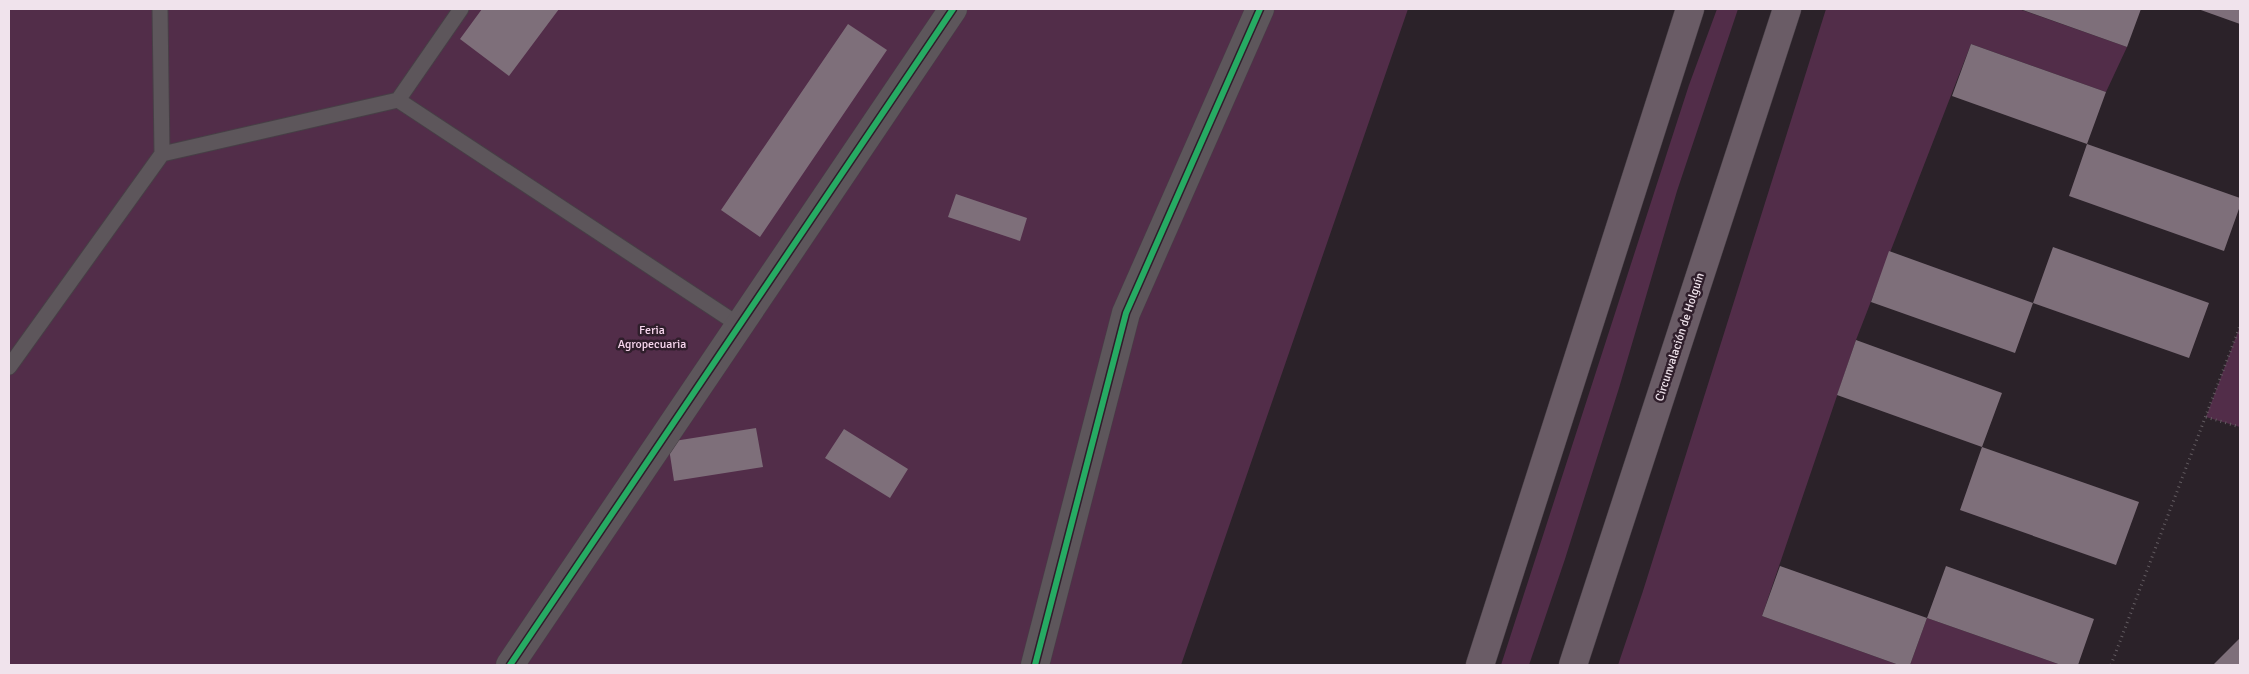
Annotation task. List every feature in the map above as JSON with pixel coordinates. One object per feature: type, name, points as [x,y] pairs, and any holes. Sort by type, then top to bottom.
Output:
[{"type":"highway","points":[[1480,665],[1690,9]]},
{"type":"highway","name":"Circunvalación de Holguín","points":[[1573,665],[1787,9]]},
{"type":"street","points":[[510,665],[952,9]]},
{"type":"street","points":[[1035,665],[1126,313],[1260,9]]},
{"type":"lane","points":[[9,367],[162,154],[160,9]]},
{"type":"lane","points":[[162,154],[398,100],[461,9]]},
{"type":"lane","points":[[398,100],[739,326]]},
{"type":"path","points":[[2111,665],[2240,326]]},
{"type":"path","points":[[2206,417],[2240,427]]},
{"type":"green space","name":"Feria Agropecuaria","points":[[9,9],[1408,9],[1181,665],[9,665]]},
{"type":"green space","points":[[1717,9],[1738,9],[1677,191],[1619,388],[1565,559],[1529,665],[1501,665],[1689,85]]},
{"type":"green space","points":[[1826,9],[2019,9],[2127,47],[2106,92],[1971,44],[1856,340],[1762,616],[1899,665],[1618,665],[1643,591]]},
{"type":"green space","points":[[2240,326],[2240,427],[2206,417]]},
{"type":"green space","points":[[1927,618],[2061,665],[1910,665]]},
{"type":"building","points":[[482,9],[559,9],[509,76],[460,39]]},
{"type":"building","points":[[2020,9],[2141,9],[2127,47]]},
{"type":"building","points":[[2198,9],[2240,9],[2240,24]]},
{"type":"building","points":[[848,24],[887,50],[760,237],[721,210]]},
{"type":"building","points":[[1971,44],[2106,92],[2087,144],[1952,96]]},
{"type":"building","points":[[2087,144],[2240,198],[2240,206],[2224,251],[2069,196]]},
{"type":"building","points":[[956,194],[1027,218],[1020,241],[948,217]]},
{"type":"building","points":[[2053,247],[2209,303],[2189,358],[2033,303]]},
{"type":"building","points":[[1889,251],[2033,303],[2015,353],[1871,302]]},
{"type":"building","points":[[1856,340],[2002,393],[1982,447],[1837,395]]},
{"type":"building","points":[[756,428],[763,467],[674,481],[668,442]]},
{"type":"building","points":[[844,429],[908,469],[890,498],[825,458]]},
{"type":"building","points":[[1982,447],[2139,502],[2116,565],[1960,510]]},
{"type":"building","points":[[1780,566],[1927,618],[1910,665],[1899,665],[1762,616]]},
{"type":"building","points":[[1946,566],[2094,619],[2078,665],[2061,665],[1927,618]]},
{"type":"building","points":[[2240,638],[2240,665],[2213,665]]},
{"type":"cycle path","points":[[510,665],[953,9]]},
{"type":"cycle path","points":[[1035,665],[1126,313],[1260,9]]}]
